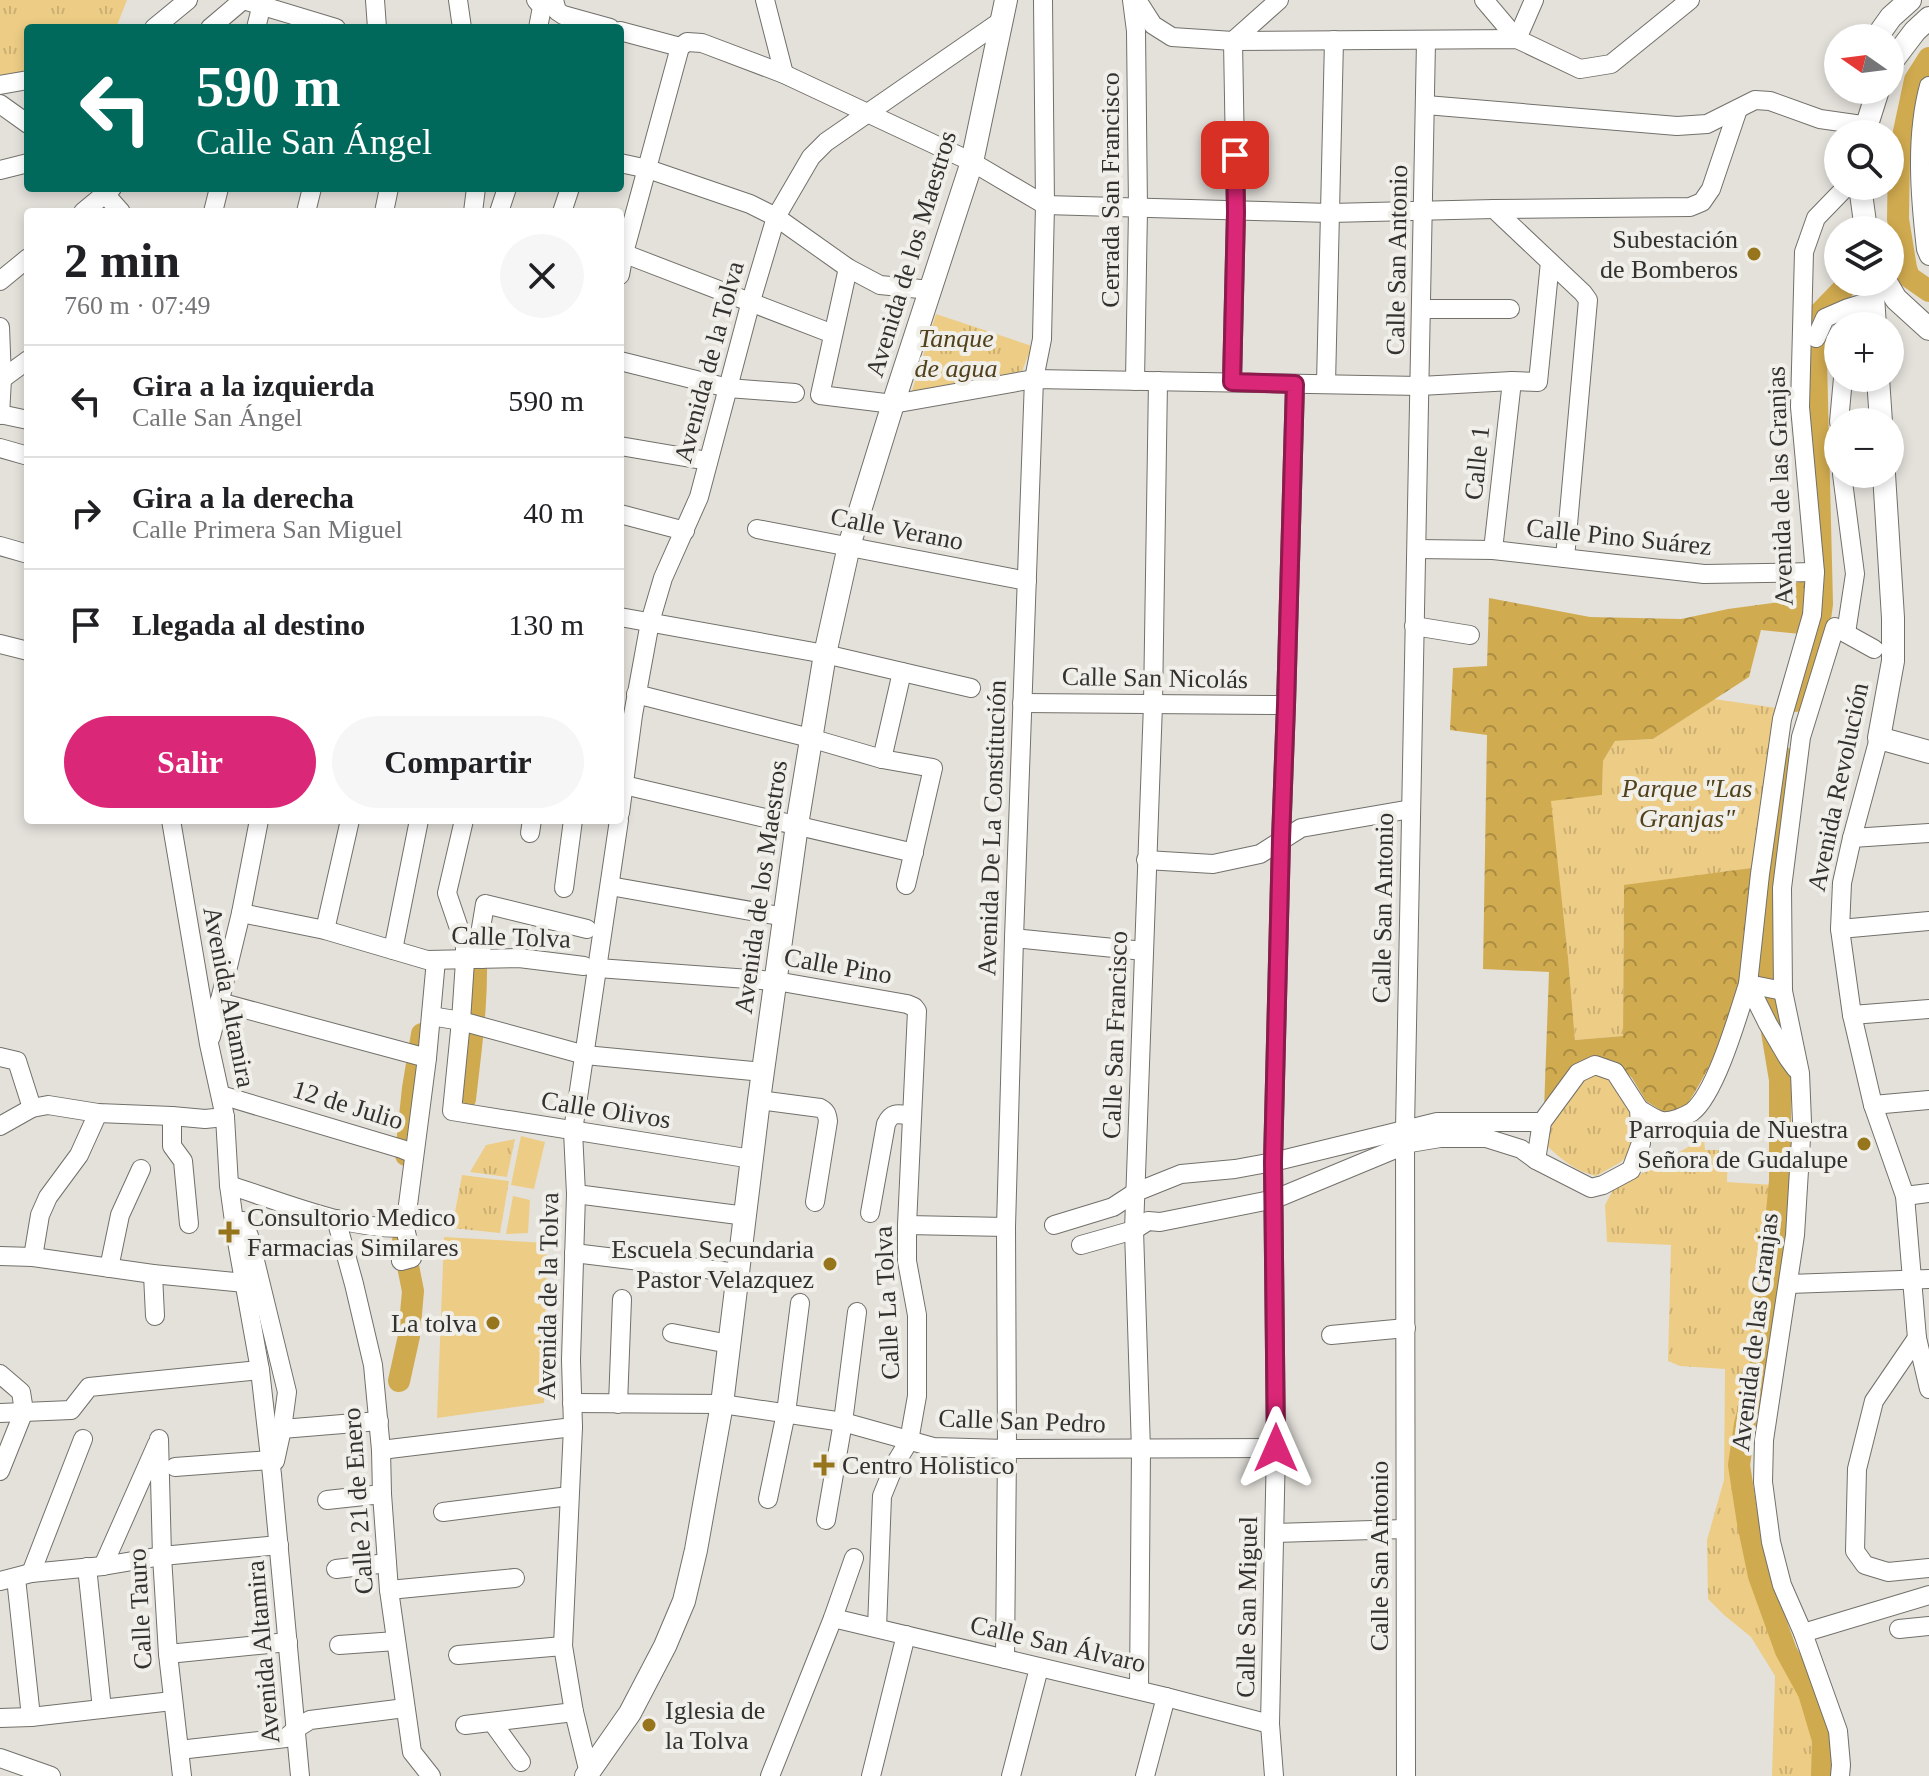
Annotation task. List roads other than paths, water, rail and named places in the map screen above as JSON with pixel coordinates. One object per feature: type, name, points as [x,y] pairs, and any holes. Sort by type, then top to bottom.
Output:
[{"type":"main road","points":[[1886,24],[1910,0]]},
{"type":"main road","name":"Avenida de los Maestros","points":[[587,1774],[630,1713],[665,1646],[684,1601],[722,1404],[759,1100],[797,825],[825,654],[849,546],[972,162],[1004,10]]},
{"type":"main road","points":[[1904,46],[1929,18]]},
{"type":"main road","points":[[1888,296],[1929,329]]},
{"type":"main road","name":"Avenida Revolución","points":[[1879,738],[1893,661],[1885,488]]},
{"type":"main road","points":[[1879,738],[1929,752]]},
{"type":"street","points":[[159,24],[188,0]]},
{"type":"street","points":[[375,0],[377,24]]},
{"type":"street","points":[[458,0],[461,24]]},
{"type":"street","points":[[536,0],[542,7],[539,24]]},
{"type":"street","points":[[765,0],[784,74]]},
{"type":"street","name":"Avenida De La Constitución","points":[[1005,1659],[1006,1227],[1034,379],[1042,339],[1045,205],[1043,0]]},
{"type":"street","points":[[1135,0],[1153,25],[1172,37],[1233,41],[1517,39]]},
{"type":"street","name":"Cerrada San Francisco","points":[[1135,0],[1138,209],[1135,381]]},
{"type":"street","points":[[1232,382],[1236,212],[1233,41],[1279,0]]},
{"type":"street","points":[[1484,0],[1517,39],[1580,69],[1611,64],[1690,0]]},
{"type":"street","points":[[1517,39],[1534,0]]},
{"type":"street","points":[[216,24],[252,2],[323,24]]},
{"type":"street","points":[[252,2],[255,24]]},
{"type":"street","points":[[556,5],[563,15],[596,24]]},
{"type":"street","name":"Avenida de la Tolva","points":[[624,763],[650,622],[663,578],[699,497],[776,217],[811,157],[826,142],[1004,10]]},
{"type":"street","points":[[624,32],[680,47]]},
{"type":"street","points":[[1326,384],[1334,40]]},
{"type":"street","name":"Calle San Antonio","points":[[1406,1776],[1405,1137],[1426,41]]},
{"type":"street","points":[[624,246],[680,47],[687,42],[702,43],[784,74],[972,162],[1045,205],[1330,213],[1690,207],[1702,202],[1711,189],[1738,109]]},
{"type":"street","points":[[0,85],[24,81]]},
{"type":"street","points":[[1929,86],[1923,106],[1920,176],[1923,225],[1929,256]]},
{"type":"street","points":[[1426,105],[1677,126],[1707,124],[1755,100],[1770,101],[1824,120]]},
{"type":"street","points":[[0,104],[24,121]]},
{"type":"street","points":[[0,170],[24,164]]},
{"type":"street","points":[[624,164],[750,204],[776,217],[848,268],[880,285],[930,290]]},
{"type":"street","points":[[88,208],[107,192]]},
{"type":"street","name":"Avenida de las Granjas","points":[[1639,1109],[1660,1121],[1674,1120],[1692,1111],[1707,1092],[1724,1054],[1764,987],[1782,888],[1801,737],[1827,623],[1815,572],[1800,407],[1804,252],[1816,218],[1833,200]]},
{"type":"street","points":[[1494,209],[1588,300],[1565,558]]},
{"type":"street","points":[[624,253],[833,334]]},
{"type":"street","points":[[0,281],[24,261]]},
{"type":"street","points":[[848,268],[820,395],[893,404],[1034,379],[1420,386],[1538,382],[1550,262]]},
{"type":"street","points":[[1854,312],[1875,296]]},
{"type":"street","points":[[1422,309],[1510,309]]},
{"type":"street","points":[[1816,338],[1824,320]]},
{"type":"street","points":[[0,327],[0,415],[24,419]]},
{"type":"street","points":[[624,362],[728,388],[795,393]]},
{"type":"street","points":[[2,379],[24,363]]},
{"type":"street","name":"Calle San Francisco","points":[[1139,1690],[1141,1450],[1134,1230],[1153,704],[1158,381]]},
{"type":"street","name":"Calle 1","points":[[1493,550],[1512,381]]},
{"type":"street","name":"Calle San Miguel","points":[[1274,1776],[1270,1724],[1276,1448],[1273,1162],[1295,384]]},
{"type":"street","points":[[624,447],[708,461]]},
{"type":"street","points":[[0,448],[24,455]]},
{"type":"street","points":[[1844,488],[1855,574],[1827,623],[1874,649]]},
{"type":"street","points":[[624,515],[685,531]]},
{"type":"street","name":"Calle Verano","points":[[757,529],[1027,581]]},
{"type":"street","points":[[0,546],[24,553]]},
{"type":"street","name":"Calle Pino Suárez","points":[[1417,549],[1493,550],[1704,574],[1815,572]]},
{"type":"street","points":[[624,618],[825,654],[971,688]]},
{"type":"street","name":"Avenida de las Granjas","points":[[1800,1073],[1768,1024],[1760,874],[1782,719],[1827,623]]},
{"type":"street","points":[[1414,626],[1470,635]]},
{"type":"street","points":[[0,644],[24,650]]},
{"type":"street","points":[[882,759],[902,672]]},
{"type":"street","points":[[636,694],[882,759],[933,768],[906,885]]},
{"type":"street","name":"Calle San Nicolás","points":[[1022,703],[1286,705]]},
{"type":"street","name":"Avenida Revolución","points":[[1879,738],[1842,883],[1840,929],[1852,1015],[1873,1105],[1905,1196],[1920,1280],[1917,1338],[1927,1377]]},
{"type":"street","points":[[624,754],[625,744]]},
{"type":"street","points":[[624,776],[797,825],[914,853]]},
{"type":"street","points":[[1146,860],[1213,864],[1260,854],[1301,828],[1411,809]]},
{"type":"street","name":"Avenida Altamira","points":[[172,824],[209,1044],[225,1117],[229,1185],[260,1370],[300,1776]]},
{"type":"street","points":[[209,1044],[241,913],[258,824]]},
{"type":"street","points":[[325,930],[349,824]]},
{"type":"street","points":[[393,950],[418,824]]},
{"type":"street","points":[[454,880],[463,824]]},
{"type":"street","points":[[471,824],[447,893],[473,957]]},
{"type":"street","points":[[565,881],[572,824]]},
{"type":"street","name":"Avenida de la Tolva","points":[[587,1774],[563,1646],[573,1427],[571,1360],[576,1194],[573,1131],[585,1055],[591,967],[610,886],[618,824]]},
{"type":"street","points":[[1852,838],[1929,833]]},
{"type":"street","points":[[1760,874],[1782,888]]},
{"type":"street","points":[[610,886],[785,917]]},
{"type":"street","points":[[469,1024],[473,957],[485,904],[587,929]]},
{"type":"street","name":"Calle Tolva","points":[[241,913],[325,930],[432,960],[519,958],[591,967]]},
{"type":"street","points":[[1840,929],[1929,921]]},
{"type":"street","points":[[1014,938],[1144,951]]},
{"type":"street","points":[[407,1259],[397,1228],[419,1056],[431,1016],[432,960]]},
{"type":"street","name":"Calle Pino","points":[[591,967],[776,981],[907,1004],[914,1007],[918,1017]]},
{"type":"street","name":"Avenida de las Granjas","points":[[1764,987],[1800,1073],[1802,1122],[1789,1284],[1764,1440],[1763,1482],[1771,1542],[1782,1585],[1803,1633],[1838,1731],[1840,1776]]},
{"type":"street","points":[[219,1002],[419,1056]]},
{"type":"street","points":[[1852,1015],[1929,1009]]},
{"type":"street","points":[[431,1016],[585,1055],[763,1072]]},
{"type":"street","name":"Calle La Tolva","points":[[877,1628],[882,1496],[895,1464],[909,1441],[917,1396],[917,1315],[907,1261],[907,1225],[918,1017]]},
{"type":"street","name":"Calle Olivos","points":[[469,1024],[452,1111],[752,1159]]},
{"type":"street","points":[[8,1059],[32,1108]]},
{"type":"street","points":[[1054,1225],[1113,1207],[1136,1192],[1181,1174],[1235,1169],[1405,1137],[1486,1138],[1521,1149],[1536,1160],[1591,1188],[1603,1185],[1631,1170],[1641,1143],[1639,1109],[1615,1072],[1595,1065],[1578,1073],[1542,1122],[1536,1160]]},
{"type":"street","name":"12 de Julio","points":[[221,1095],[409,1151]]},
{"type":"street","points":[[759,1100],[820,1108],[827,1115],[815,1202]]},
{"type":"street","points":[[1873,1105],[1929,1100]]},
{"type":"street","points":[[1,1126],[32,1108],[48,1105],[98,1113],[205,1119],[225,1117]]},
{"type":"street","points":[[33,1257],[40,1215],[48,1197],[79,1155],[98,1113]]},
{"type":"street","points":[[870,1213],[886,1124],[893,1114],[912,1116]]},
{"type":"street","points":[[172,1116],[172,1146],[183,1161],[189,1224]]},
{"type":"street","points":[[1081,1245],[1134,1230],[1148,1221],[1160,1222],[1275,1199],[1437,1122],[1542,1122]]},
{"type":"street","points":[[109,1268],[120,1215],[141,1169]]},
{"type":"street","points":[[229,1185],[336,1219],[397,1228]]},
{"type":"street","name":"Avenida Altamira","points":[[229,1185],[249,1236],[287,1392],[282,1429],[271,1467]]},
{"type":"street","points":[[1905,1196],[1929,1193]]},
{"type":"street","points":[[576,1194],[746,1216]]},
{"type":"street","name":"Calle 21 de Enero","points":[[336,1219],[373,1365],[389,1590],[412,1752],[431,1776]]},
{"type":"street","points":[[907,1225],[1006,1227]]},
{"type":"street","points":[[574,1253],[738,1273]]},
{"type":"street","points":[[0,1256],[33,1257],[245,1283]]},
{"type":"street","points":[[153,1274],[155,1316]]},
{"type":"street","points":[[1789,1284],[1920,1280]]},
{"type":"street","points":[[618,1404],[622,1299]]},
{"type":"street","points":[[768,1499],[786,1413],[800,1303]]},
{"type":"street","points":[[826,1520],[857,1312]]},
{"type":"street","points":[[1331,1335],[1406,1328]]},
{"type":"street","points":[[672,1333],[729,1344]]},
{"type":"street","points":[[1917,1338],[1874,1401],[1857,1469],[1855,1551],[1865,1565],[1888,1572],[1929,1568]]},
{"type":"street","points":[[0,1413],[71,1410],[89,1387],[260,1370]]},
{"type":"street","points":[[0,1374],[21,1392],[24,1411],[0,1471]]},
{"type":"street","name":"Calle San Pedro","points":[[572,1403],[722,1404],[843,1422],[933,1447],[1276,1448]]},
{"type":"street","points":[[282,1429],[379,1421]]},
{"type":"street","points":[[381,1450],[573,1427]]},
{"type":"street","points":[[31,1717],[16,1577],[83,1439]]},
{"type":"street","name":"Calle Tauro","points":[[95,1566],[159,1439],[168,1654],[182,1776]]},
{"type":"street","points":[[175,1467],[271,1467]]},
{"type":"street","points":[[327,1500],[382,1494]]},
{"type":"street","points":[[443,1512],[569,1496]]},
{"type":"street","points":[[1275,1533],[1405,1529]]},
{"type":"street","points":[[16,1577],[162,1556],[279,1545]]},
{"type":"street","points":[[770,1776],[854,1558]]},
{"type":"street","points":[[336,1569],[387,1563]]},
{"type":"street","points":[[95,1566],[102,1709]]},
{"type":"street","points":[[389,1590],[515,1578]]},
{"type":"street","points":[[1803,1633],[1929,1595]]},
{"type":"street","name":"Calle San Álvaro","points":[[833,1618],[1270,1724]]},
{"type":"street","points":[[1899,1629],[1929,1626]]},
{"type":"street","points":[[871,1776],[906,1635]]},
{"type":"street","points":[[339,1645],[396,1641]]},
{"type":"street","points":[[168,1654],[288,1642]]},
{"type":"street","points":[[458,1655],[563,1646]]},
{"type":"street","points":[[1011,1776],[1039,1668]]},
{"type":"street","points":[[1145,1776],[1166,1697]]},
{"type":"street","points":[[0,1718],[172,1701]]},
{"type":"street","points":[[179,1750],[286,1738],[310,1720],[405,1708]]},
{"type":"street","points":[[465,1725],[574,1712]]},
{"type":"street","points":[[492,1722],[521,1762]]},
{"type":"street","points":[[0,1758],[51,1776]]},
{"type":"waterway","points":[[1929,58],[1915,80],[1899,155],[1898,219],[1909,277],[1929,291]]},
{"type":"waterway","points":[[1795,701],[1817,641],[1822,604],[1815,318],[1836,296]]},
{"type":"waterway","points":[[1784,758],[1776,861],[1767,899],[1767,1002],[1780,1080],[1780,1181],[1763,1355],[1745,1424],[1739,1465],[1759,1576],[1786,1651],[1809,1693],[1823,1740],[1822,1776]]},
{"type":"waterway","points":[[465,1099],[475,1000],[475,941]]},
{"type":"waterway","points":[[406,1155],[422,1034]]},
{"type":"waterway","points":[[399,1381],[409,1336],[413,1291],[403,1241]]},
{"type":"place","name":"Subestación de Bomberos","points":[[1754,254]]},
{"type":"place","name":"Parroquia de Nuestra Señora de Gudalupe","points":[[1864,1144]]},
{"type":"place","name":"Consultorio Medico Farmacias Similares","points":[[229,1232]]},
{"type":"place","name":"Escuela Secundaria Pastor Velazquez","points":[[830,1264]]},
{"type":"place","name":"La tolva","points":[[493,1323]]},
{"type":"place","name":"Centro Holistico","points":[[824,1465]]},
{"type":"place","name":"Iglesia de la Tolva","points":[[649,1725]]},
{"type":"park label","name":"Tanque de agua","points":[[956,353]]},
{"type":"park label","name":"Parque \"Las Granjas\"","points":[[1687,803]]}]
